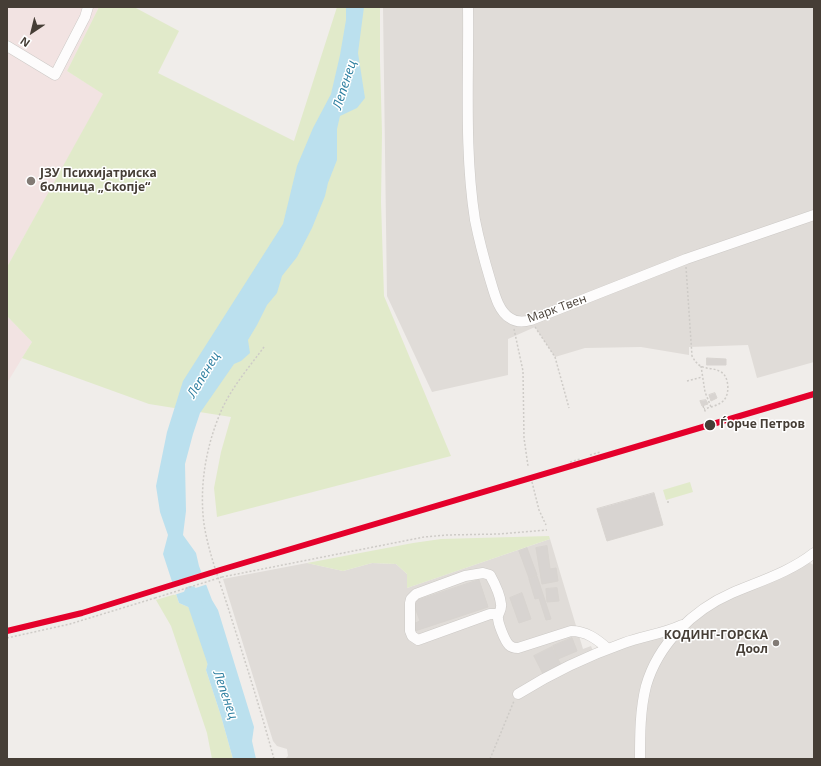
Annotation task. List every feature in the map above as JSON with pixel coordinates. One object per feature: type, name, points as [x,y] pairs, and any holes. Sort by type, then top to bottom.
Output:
[{"type":"street","points":[[7,46],[55,75],[85,17],[88,7]]},
{"type":"street","name":"Марк Твен","points":[[468,7],[471,188],[484,258],[494,292],[504,313],[511,319],[522,322],[531,320],[686,259],[814,215]]},
{"type":"street","points":[[640,759],[641,721],[646,686],[664,649],[688,622],[711,604],[794,566],[814,553]]},
{"type":"street","points":[[498,616],[495,614],[490,614],[418,640],[412,636],[410,631],[410,603],[411,599],[416,594],[465,576],[483,572],[490,575],[500,597],[502,606],[498,616],[498,622],[509,645],[514,648],[518,648],[572,631],[580,631],[599,641],[608,649]]},
{"type":"street","points":[[518,694],[532,685],[566,668],[608,649],[624,643],[668,632],[688,622]]},
{"type":"path","points":[[686,259],[692,356],[695,362],[706,369],[720,371],[724,374],[727,384],[727,395],[724,400],[718,404],[704,408]]},
{"type":"path","points":[[511,319],[516,335],[522,371],[524,438],[528,466]]},
{"type":"path","points":[[531,320],[555,357],[569,408]]},
{"type":"path","points":[[264,347],[237,384],[222,409],[210,444],[204,472],[203,494],[204,524],[213,559],[274,759]]},
{"type":"path","points":[[701,366],[705,392],[711,406]]},
{"type":"path","points":[[687,381],[702,377]]},
{"type":"path","points":[[703,406],[706,413]]},
{"type":"path","points":[[590,455],[600,452]]},
{"type":"path","points":[[570,462],[580,459]]},
{"type":"path","points":[[532,478],[539,510],[546,526]]},
{"type":"path","points":[[7,638],[70,624],[222,577],[424,537],[447,534],[499,534],[547,530]]},
{"type":"path","points":[[490,759],[518,694]]},
{"type":"shaded area","name":"ЈЗУ Психијатриска болница „Скопје“","points":[[7,7],[99,7],[67,71],[104,94],[7,267]]},
{"type":"shaded area","points":[[383,7],[814,7],[814,362],[757,378],[748,345],[689,347],[689,355],[641,347],[585,348],[555,357],[535,327],[508,339],[508,375],[432,392],[387,296]]},
{"type":"shaded area","points":[[7,316],[32,342],[7,383]]},
{"type":"shaded area","points":[[550,539],[583,649],[591,646],[594,654],[668,632],[699,612],[808,562],[814,565],[814,759],[285,759],[288,756],[287,749],[277,746],[273,741],[223,579],[307,563],[343,571],[372,563],[396,564],[407,574],[407,588]]},
{"type":"green space","points":[[99,7],[134,7],[179,31],[158,73],[294,141],[337,7],[380,7],[382,133],[381,202],[384,296],[451,456],[217,517],[214,488],[221,452],[231,417],[149,404],[22,358],[32,342],[7,316],[7,267],[103,94],[67,71]]},
{"type":"green space","points":[[690,482],[693,492],[666,500],[663,490]]},
{"type":"green space","points":[[549,536],[550,539],[407,588],[407,574],[396,564],[372,563],[343,571],[307,563],[441,539]]},
{"type":"green space","points":[[176,594],[179,603],[202,613],[213,643],[206,670],[233,759],[212,759],[207,733],[171,626],[156,600]]},
{"type":"water","points":[[346,7],[364,7],[358,53],[365,98],[357,108],[340,116],[337,129],[337,160],[312,228],[297,257],[282,276],[277,293],[267,305],[248,340],[250,353],[241,361],[234,364],[200,413],[185,464],[186,511],[183,535],[196,553],[199,566],[212,600],[218,610],[254,727],[252,741],[256,759],[233,759],[206,670],[213,643],[202,613],[179,603],[163,554],[168,535],[160,512],[156,486],[167,432],[183,381],[283,224],[297,166],[313,128],[331,94],[340,55],[346,20]]},
{"type":"pier","points":[[203,572],[208,584],[174,595],[170,583]]},
{"type":"building","points":[[707,358],[726,359],[726,365],[707,365]]},
{"type":"building","points":[[715,393],[717,398],[711,401],[709,395]]},
{"type":"building","name":"Ѓорче Петров","points":[[706,400],[708,404],[702,406],[700,401]]},
{"type":"building","points":[[654,493],[663,525],[607,541],[597,509]]},
{"type":"building","points":[[547,546],[550,569],[556,568],[558,581],[542,584],[536,548]]},
{"type":"building","points":[[527,548],[537,575],[529,578],[519,551]]},
{"type":"building","points":[[537,576],[551,619],[546,620],[539,598],[535,599],[529,579]]},
{"type":"building","points":[[479,580],[488,607],[415,631],[413,624],[420,621],[413,602]]},
{"type":"building","points":[[557,588],[559,601],[547,602],[546,589]]},
{"type":"building","points":[[522,593],[531,619],[519,623],[510,598]]},
{"type":"building","points":[[572,638],[577,651],[558,659],[553,646]]},
{"type":"building","points":[[552,647],[561,665],[543,674],[534,656]]},
{"type":"waterway","name":"Лепенец","points":[[191,593],[217,670]]},
{"type":"transit line","points":[[7,631],[82,613],[220,570],[814,394]]},
{"type":"place","name":"ЈЗУ Психијатриска болница „Скопје“","points":[[31,181]]},
{"type":"place","name":"Ѓорче Петров","points":[[710,425]]},
{"type":"place","name":"КОДИНГ-ГОРСКА Доол","points":[[776,643]]}]
